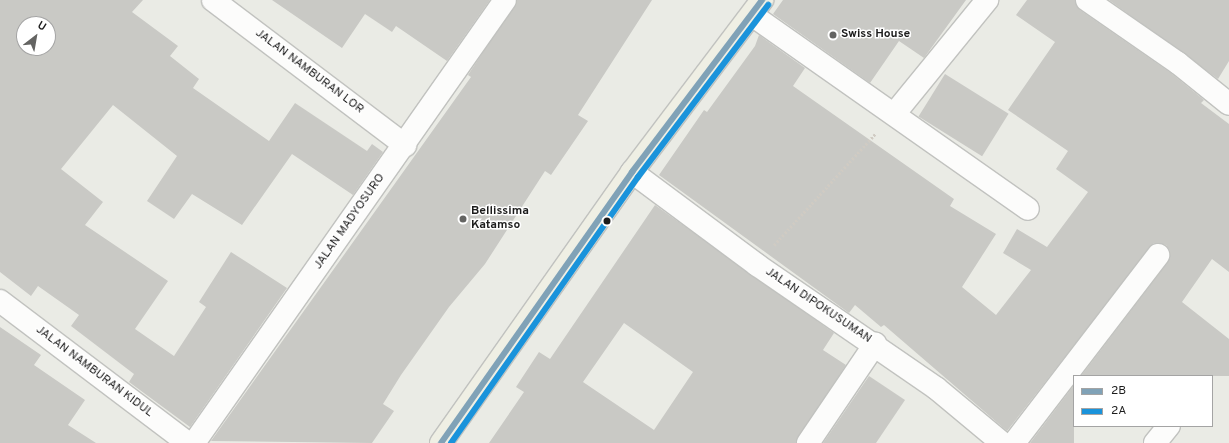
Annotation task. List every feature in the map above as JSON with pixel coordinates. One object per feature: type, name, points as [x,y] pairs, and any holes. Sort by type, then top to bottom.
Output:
[{"type":"main road","points":[[441,443],[632,172],[757,8]]},
{"type":"street","name":"JALAN NAMBURAN LOR","points":[[213,0],[404,145]]},
{"type":"street","name":"JALAN MADYOSURO","points":[[194,443],[505,0]]},
{"type":"street","points":[[895,113],[988,0]]},
{"type":"street","points":[[1087,0],[1178,63],[1228,100]]},
{"type":"street","points":[[757,8],[895,113],[1028,209]]},
{"type":"street","name":"JALAN DIPOKUSUMAN","points":[[632,172],[757,265],[875,344],[936,388],[1002,443]]},
{"type":"street","points":[[1014,443],[1158,255]]},
{"type":"street","name":"JALAN NAMBURAN KIDUL","points":[[0,300],[188,443]]},
{"type":"street","points":[[808,443],[875,344]]},
{"type":"street","points":[[1154,443],[1168,427]]},
{"type":"path","points":[[757,265],[895,113]]},
{"type":"building","points":[[0,0],[143,0],[132,12],[178,46],[170,56],[199,79],[193,88],[269,141],[295,103],[367,151],[372,144],[383,152],[353,195],[292,154],[242,225],[192,194],[174,219],[147,201],[177,156],[113,105],[61,169],[103,202],[85,225],[168,281],[135,329],[174,356],[206,307],[199,302],[231,252],[287,288],[190,427],[129,382],[134,374],[71,326],[79,315],[38,286],[31,296],[0,272]]},
{"type":"building","points":[[272,0],[490,0],[447,61],[396,26],[392,32],[365,14],[342,48]]},
{"type":"building","points":[[517,0],[652,0],[578,115],[588,121],[551,175],[545,171],[485,264],[449,307],[401,375],[383,404],[394,411],[372,443],[211,441],[471,77],[468,75]]},
{"type":"building","points":[[783,0],[966,0],[924,58],[899,41],[870,83],[773,14]]},
{"type":"building","points":[[1027,0],[1075,0],[1080,10],[1171,73],[1204,100],[1201,103],[1229,124],[1229,272],[1212,259],[1182,302],[1229,339],[1229,376],[1082,375],[1168,262],[1170,251],[1166,245],[1154,243],[1007,431],[884,325],[881,327],[855,305],[849,313],[659,175],[704,110],[707,112],[755,46],[759,35],[805,68],[793,86],[954,199],[950,206],[996,234],[962,287],[996,315],[1031,270],[1003,253],[1017,229],[1047,247],[1088,192],[1056,169],[1068,151],[1008,110],[1055,42],[1016,15]]},
{"type":"building","points":[[1109,0],[1229,0],[1229,61],[1218,79]]},
{"type":"building","points":[[945,74],[1009,114],[982,156],[919,116]]},
{"type":"building","points":[[655,205],[834,333],[823,350],[846,365],[796,443],[489,443],[524,392],[516,387],[539,352],[550,359]],"holes":[[[624,323],[693,372],[654,430],[583,382]]]},
{"type":"building","points":[[0,327],[41,355],[34,365],[85,400],[68,425],[96,443],[0,443]]},
{"type":"building","points":[[869,376],[905,400],[876,443],[823,443]]},
{"type":"building","points":[[1073,386],[1074,443],[1030,443]]},
{"type":"transit line","name":"2B","points":[[441,443],[632,172],[762,0]]},
{"type":"transit line","name":"2A","points":[[451,443],[638,177],[768,5]]},
{"type":"place","name":"Swiss House","points":[[833,35]]},
{"type":"place","name":"Bellissima Katamso","points":[[463,219]]}]
